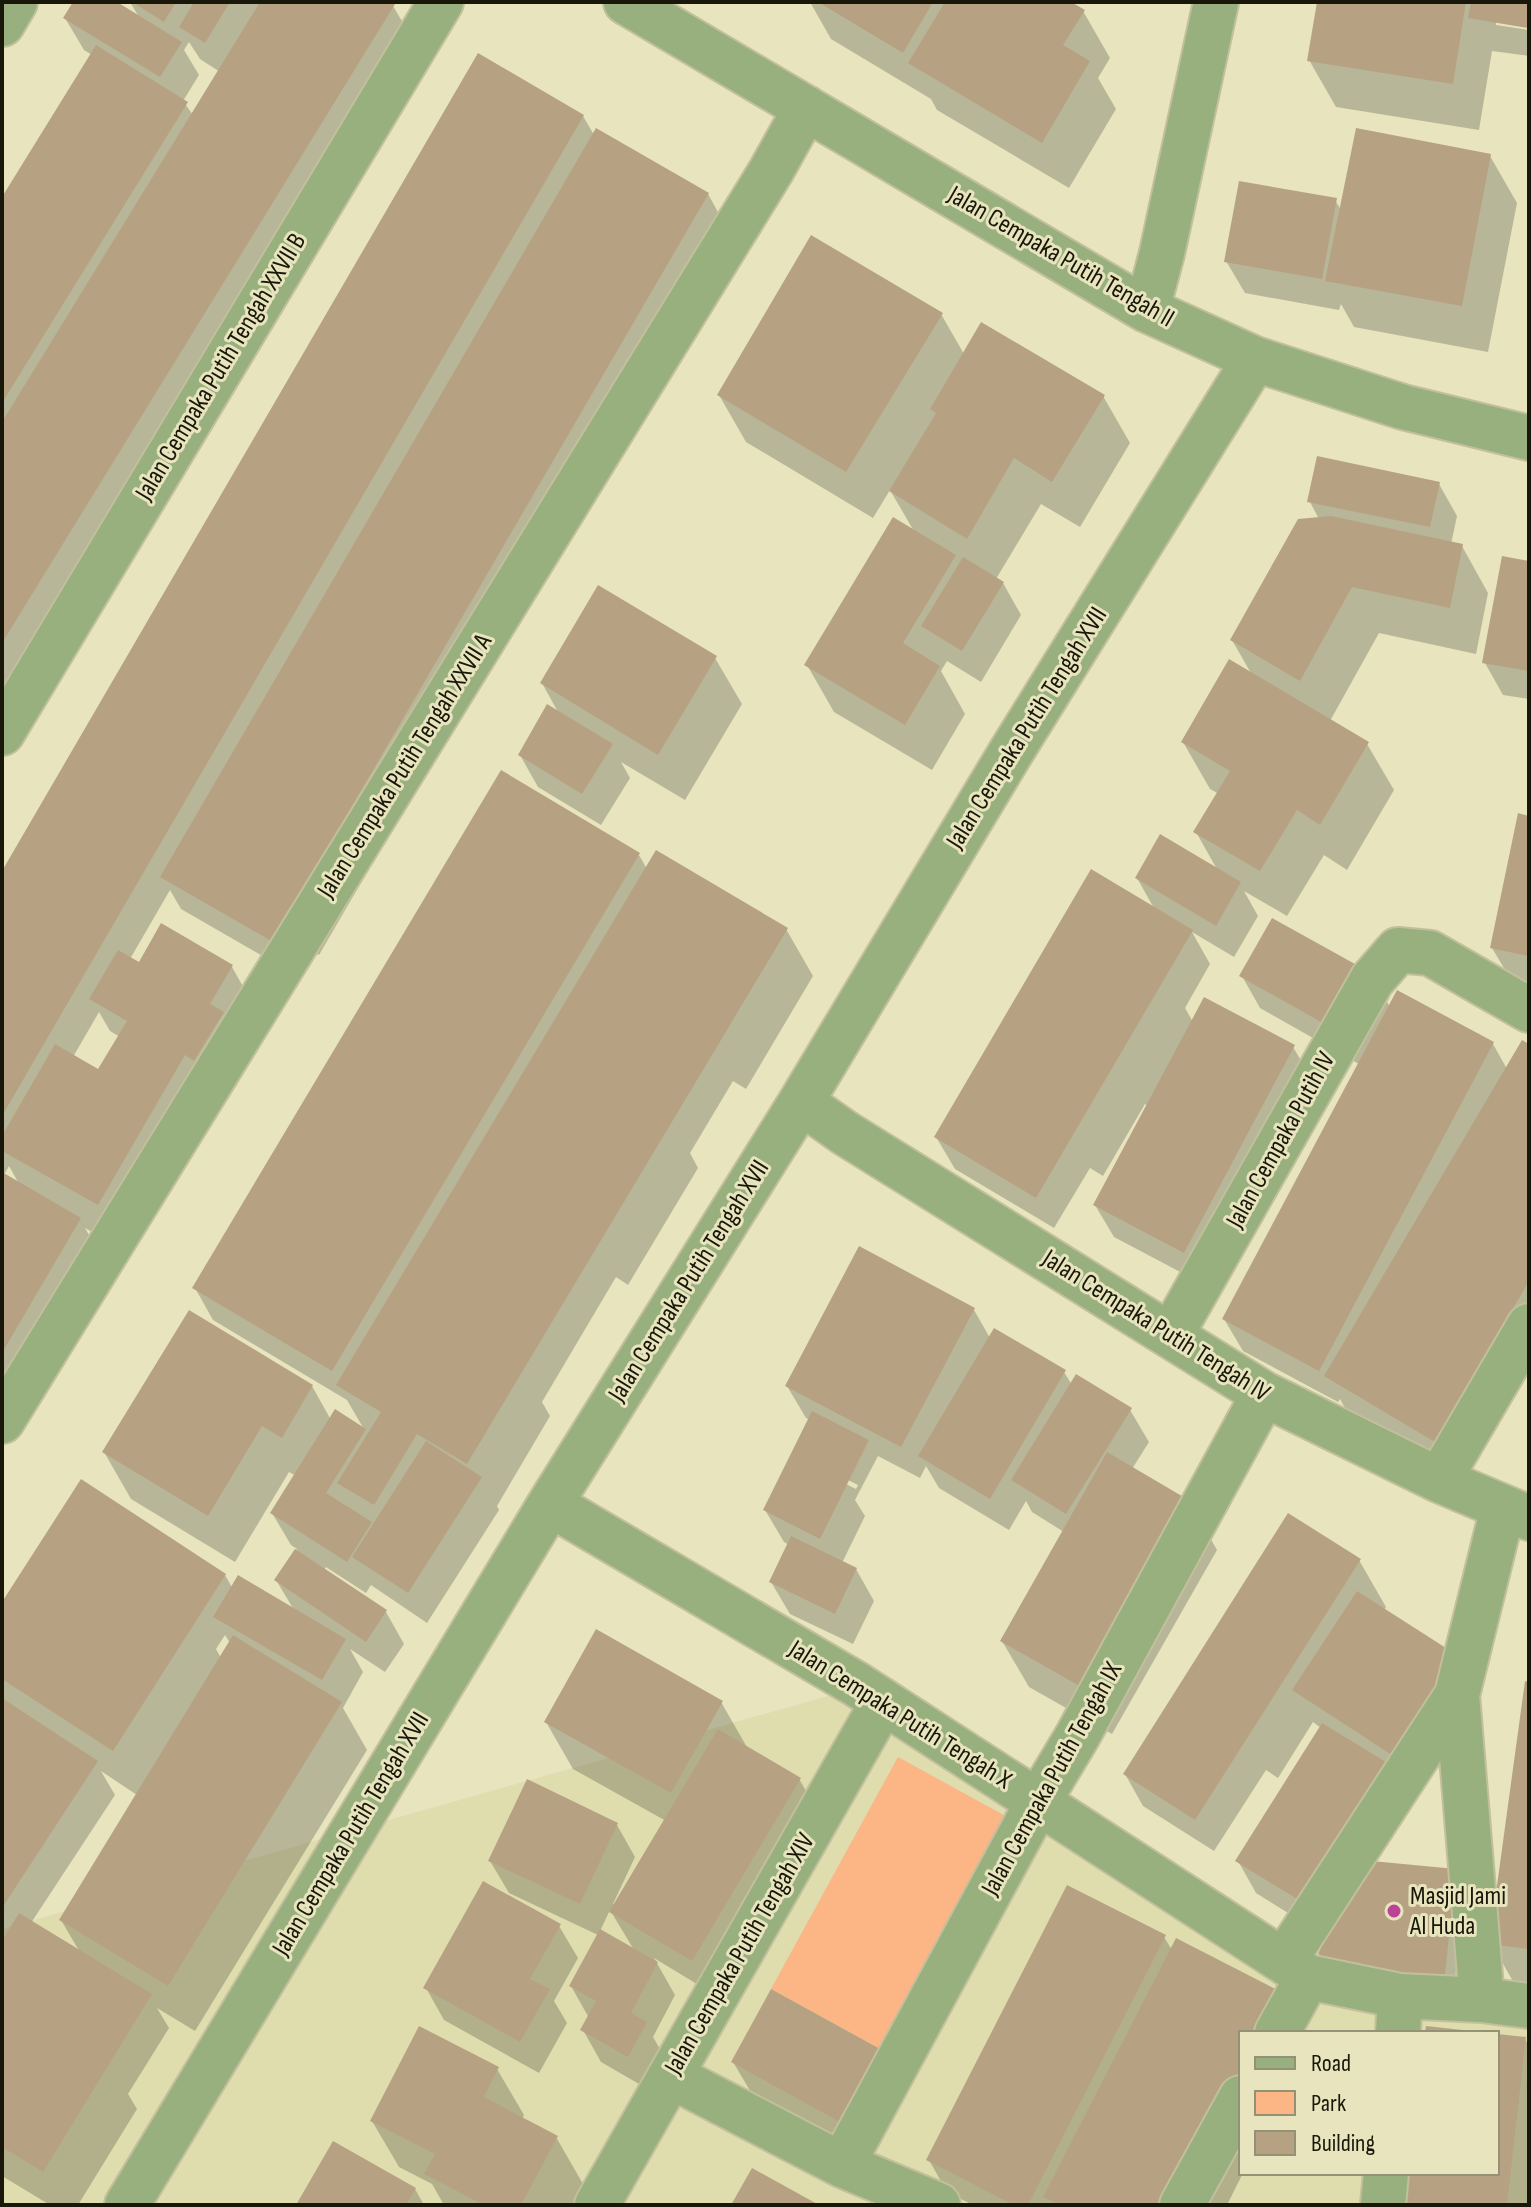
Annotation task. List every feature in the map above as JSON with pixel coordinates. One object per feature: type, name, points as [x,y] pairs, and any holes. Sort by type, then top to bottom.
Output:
[{"type":"street","points":[[2,24],[15,2]]},
{"type":"street","name":"Jalan Cempaka Putih Tengah XXVII B","points":[[2,733],[441,2]]},
{"type":"street","name":"Jalan Cempaka Putih Tengah II","points":[[626,2],[1147,310],[1255,359],[1403,407],[1529,438]]},
{"type":"street","points":[[1147,310],[1216,2]]},
{"type":"street","name":"Jalan Cempaka Putih Tengah XXVII A","points":[[2,1421],[771,171],[806,108]]},
{"type":"street","name":"Jalan Cempaka Putih Tengah XVII","points":[[127,2205],[550,1504],[801,1102],[1011,752],[1255,359]]},
{"type":"street","name":"Jalan Cempaka Putih IV","points":[[1171,1335],[1372,980],[1398,950],[1430,953],[1529,1010]]},
{"type":"street","name":"Jalan Cempaka Putih Tengah IV","points":[[801,1102],[845,1133],[1264,1394],[1439,1480],[1516,1513]]},
{"type":"street","points":[[1439,1480],[1529,1326]]},
{"type":"street","name":"Jalan Cempaka Putih Tengah IX","points":[[842,2165],[1264,1394]]},
{"type":"street","name":"Jalan Cempaka Putih Tengah X","points":[[550,1504],[883,1702],[1296,1969],[1399,2014],[1482,2000],[1529,2006]]},
{"type":"street","points":[[1278,2031],[1296,1969],[1457,1695],[1516,1513]]},
{"type":"street","points":[[1457,1695],[1482,2000]]},
{"type":"street","name":"Jalan Cempaka Putih Tengah XIV","points":[[597,2205],[883,1702]]},
{"type":"street","points":[[671,2076],[842,2165],[938,2205]]},
{"type":"street","points":[[1182,2205],[1239,2102]]},
{"type":"street","points":[[1383,2205],[1386,2175]]},
{"type":"shaded area","points":[[892,1678],[1315,1971],[1529,1993],[1529,2205],[2,2205],[2,1929]]},
{"type":"green space","points":[[898,1757],[1009,1818],[882,2050],[771,1989]]},
{"type":"building","points":[[73,2],[117,2],[182,42],[160,77],[63,18]]},
{"type":"building","points":[[132,2],[176,2],[164,22]]},
{"type":"building","points":[[194,2],[230,2],[205,43],[179,27]]},
{"type":"building","points":[[260,2],[395,4],[2,643],[2,422]]},
{"type":"building","points":[[818,2],[933,2],[903,53]]},
{"type":"building","points":[[945,2],[1071,2],[1085,10],[1063,45],[1090,61],[1042,143],[908,63]]},
{"type":"building","points":[[1317,2],[1466,2],[1453,84],[1307,61]]},
{"type":"building","points":[[1471,2],[1529,2],[1528,28],[1468,18]]},
{"type":"building","points":[[96,45],[188,102],[2,403],[2,197]]},
{"type":"building","points":[[478,53],[584,115],[2,1116],[2,871]]},
{"type":"building","points":[[596,128],[709,193],[273,942],[160,877]]},
{"type":"building","points":[[1356,128],[1491,154],[1462,306],[1325,281]]},
{"type":"building","points":[[1239,181],[1337,198],[1322,279],[1224,262]]},
{"type":"building","points":[[811,235],[943,313],[846,472],[717,395]]},
{"type":"building","points":[[981,322],[1105,395],[1052,482],[1014,458],[967,539],[889,491],[936,413],[930,409]]},
{"type":"building","points":[[1317,456],[1440,482],[1430,527],[1307,502]]},
{"type":"building","points":[[1331,516],[1463,544],[1450,608],[1352,587],[1300,681],[1230,640],[1298,519]]},
{"type":"building","points":[[893,517],[956,555],[903,643],[940,666],[905,725],[804,665]]},
{"type":"building","points":[[1502,556],[1529,561],[1529,671],[1482,663]]},
{"type":"building","points":[[963,557],[1004,582],[962,651],[921,626]]},
{"type":"building","points":[[598,585],[717,656],[658,755],[540,683]]},
{"type":"building","points":[[1229,659],[1369,742],[1320,825],[1297,810],[1260,871],[1193,832],[1230,771],[1181,742]]},
{"type":"building","points":[[547,704],[613,744],[582,794],[518,755]]},
{"type":"building","points":[[501,770],[640,853],[332,1371],[192,1288]]},
{"type":"building","points":[[1518,813],[1529,816],[1529,956],[1490,948]]},
{"type":"building","points":[[1160,834],[1241,882],[1216,926],[1135,878]]},
{"type":"building","points":[[656,850],[788,928],[467,1464],[417,1434],[374,1505],[337,1483],[381,1412],[336,1385]]},
{"type":"building","points":[[1091,869],[1193,930],[1036,1198],[934,1137]]},
{"type":"building","points":[[1272,918],[1373,974],[1339,1032],[1239,976]]},
{"type":"building","points":[[161,923],[233,965],[210,1004],[224,1012],[194,1061],[185,1055],[98,1205],[2,1151],[2,1136],[55,1044],[98,1069],[127,1021],[89,999],[118,950],[139,962]]},
{"type":"building","points":[[1397,990],[1494,1042],[1319,1371],[1222,1319]]},
{"type":"building","points":[[1204,997],[1295,1045],[1184,1253],[1093,1205]]},
{"type":"building","points":[[1522,1040],[1529,1044],[1529,1281],[1435,1442],[1324,1376]]},
{"type":"building","points":[[2,1172],[81,1218],[2,1353]]},
{"type":"building","points":[[859,1246],[975,1308],[901,1447],[785,1386]]},
{"type":"building","points":[[189,1310],[313,1385],[282,1438],[262,1426],[208,1516],[102,1452]]},
{"type":"building","points":[[994,1328],[1066,1370],[990,1499],[918,1456]]},
{"type":"building","points":[[1076,1374],[1132,1408],[1066,1514],[1011,1480]]},
{"type":"building","points":[[335,1409],[366,1429],[326,1493],[372,1522],[347,1562],[270,1513]]},
{"type":"building","points":[[812,1411],[869,1440],[820,1539],[763,1510]]},
{"type":"building","points":[[426,1441],[482,1477],[408,1593],[352,1557]]},
{"type":"building","points":[[1107,1452],[1192,1502],[1085,1689],[1000,1641]]},
{"type":"building","points":[[81,1479],[226,1574],[113,1751],[2,1679],[2,1602]]},
{"type":"building","points":[[1288,1513],[1361,1559],[1195,1820],[1123,1774]]},
{"type":"building","points":[[791,1536],[857,1568],[835,1614],[769,1582]]},
{"type":"building","points":[[295,1549],[387,1610],[366,1642],[274,1580]]},
{"type":"building","points":[[238,1575],[346,1639],[322,1680],[213,1617]]},
{"type":"building","points":[[1357,1591],[1460,1657],[1395,1757],[1292,1690]]},
{"type":"building","points":[[596,1629],[723,1701],[671,1793],[544,1722]]},
{"type":"building","points":[[233,1635],[342,1702],[168,1986],[59,1920]]},
{"type":"building","points":[[1525,1681],[1529,1682],[1529,1949],[1489,1944]]},
{"type":"building","points":[[2,1698],[98,1761],[2,1908]]},
{"type":"building","points":[[1322,1723],[1389,1764],[1302,1902],[1235,1861]]},
{"type":"building","points":[[718,1729],[801,1778],[692,1961],[609,1912]]},
{"type":"building","points":[[527,1779],[618,1823],[580,1904],[488,1861]]},
{"type":"building","name":"Masjid Jami Al Huda","points":[[1361,1860],[1456,1869],[1444,1985],[1376,1980],[1318,1954]]},
{"type":"building","points":[[483,1881],[561,1924],[530,1979],[550,1989],[520,2042],[423,1988]]},
{"type":"building","points":[[1067,1885],[1166,1935],[1028,2205],[1014,2205],[926,2160]]},
{"type":"building","points":[[19,1913],[152,1994],[43,2172],[2,2147],[2,1941]]},
{"type":"building","points":[[600,1929],[658,1962],[631,2013],[647,2022],[628,2057],[580,2030],[596,2001],[569,1986]]},
{"type":"building","points":[[1176,1938],[1285,1994],[1266,2031],[1239,2031],[1239,2083],[1177,2205],[1060,2205],[1043,2197]]},
{"type":"building","points":[[771,1989],[882,2050],[842,2123],[731,2062]]},
{"type":"building","points":[[419,2026],[499,2067],[484,2097],[558,2136],[521,2205],[484,2205],[424,2174],[435,2154],[370,2121]]},
{"type":"building","points":[[1426,2026],[1472,2031],[1425,2031]]},
{"type":"building","points":[[1499,2034],[1526,2037],[1507,2205],[1406,2205],[1409,2175],[1499,2175]]},
{"type":"building","points":[[333,2141],[416,2188],[406,2205],[296,2205]]},
{"type":"building","points":[[752,2168],[819,2205],[731,2205]]},
{"type":"place","name":"Masjid Jami Al Huda","points":[[1394,1911]]}]
